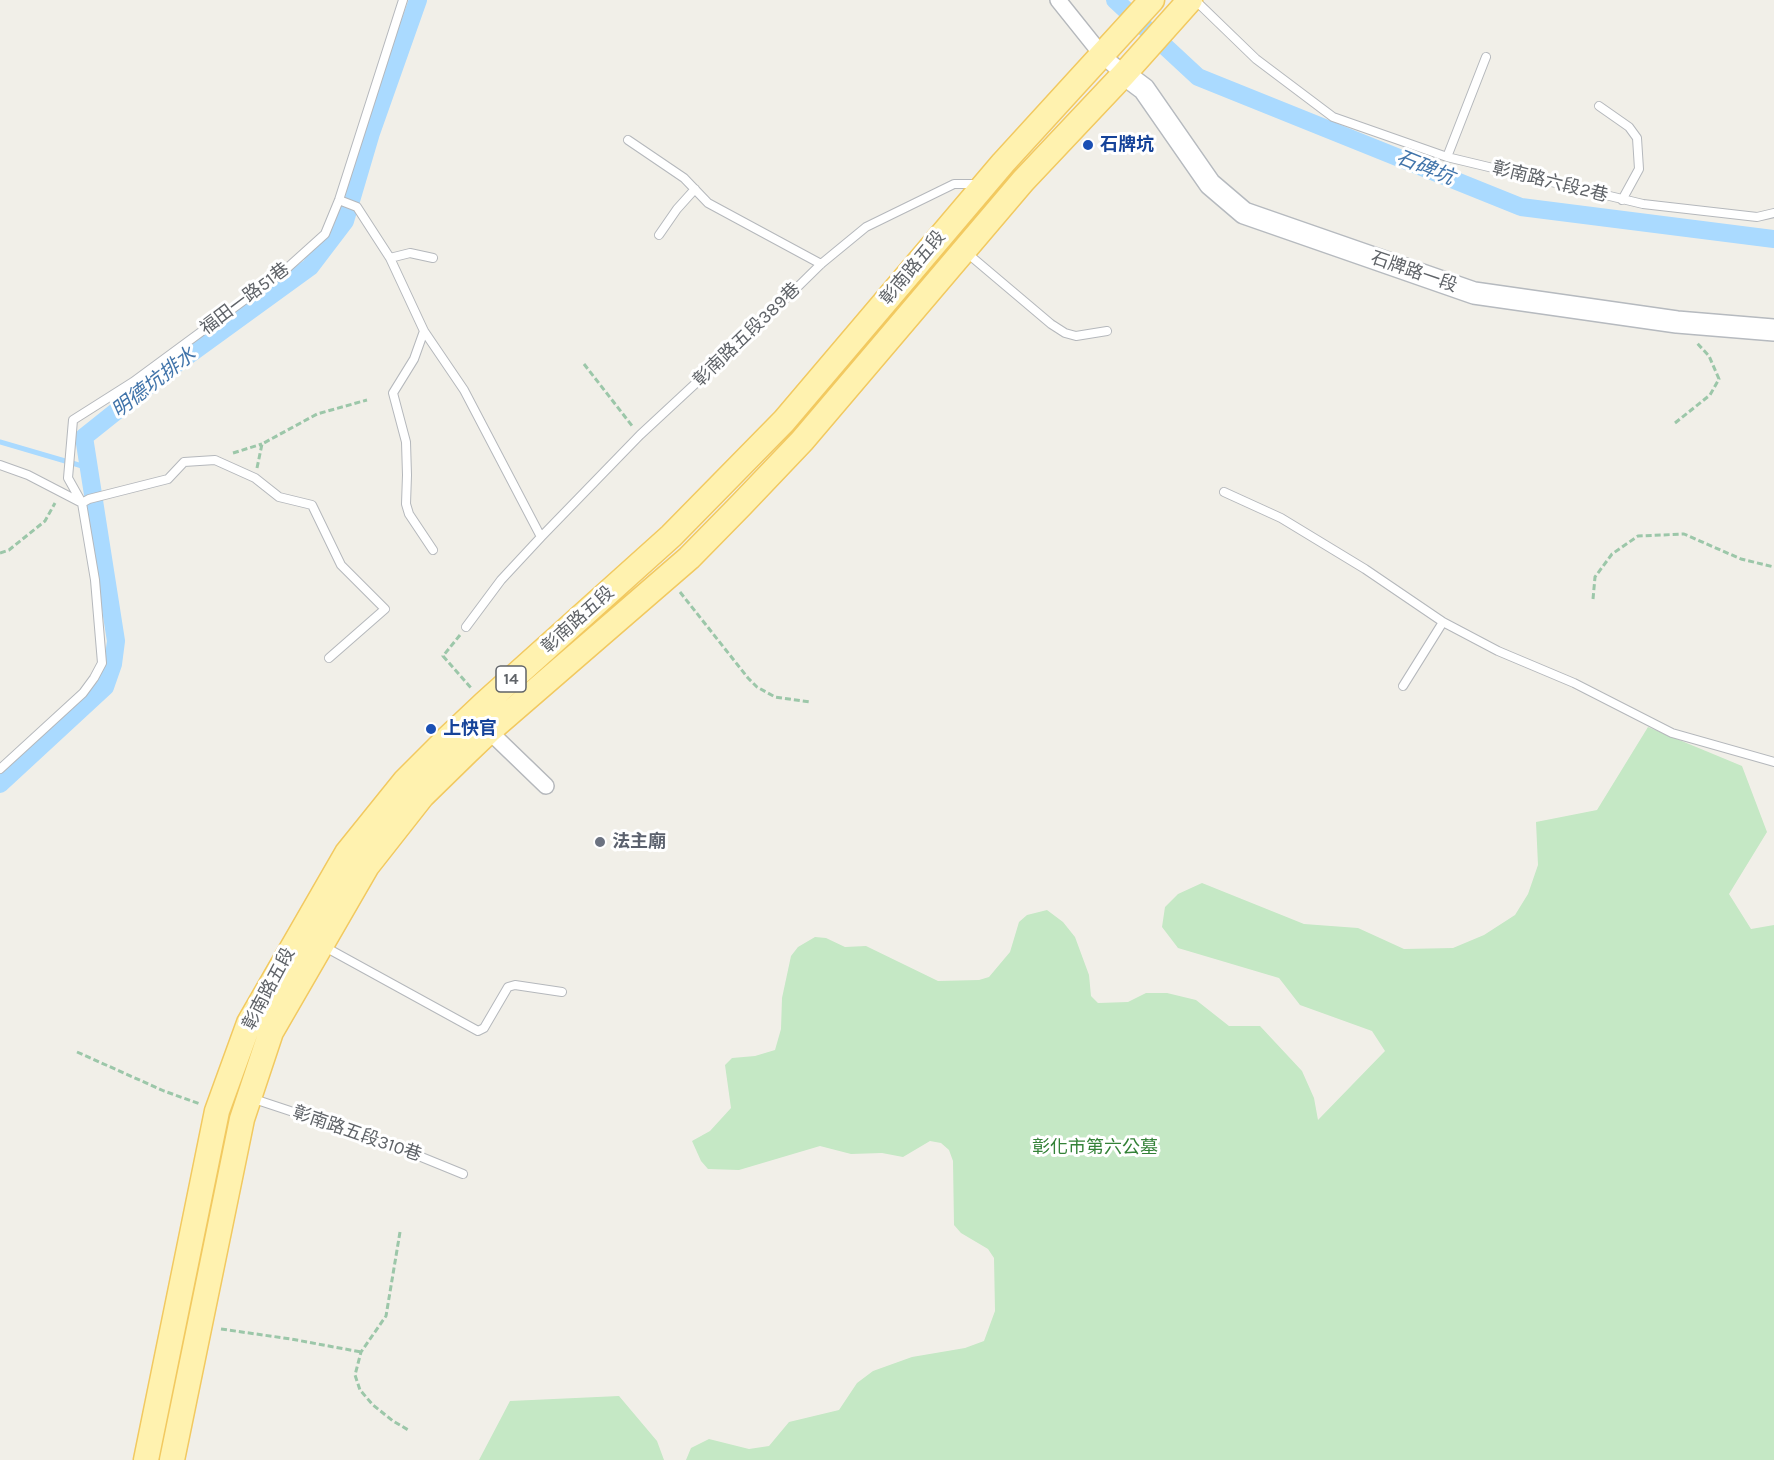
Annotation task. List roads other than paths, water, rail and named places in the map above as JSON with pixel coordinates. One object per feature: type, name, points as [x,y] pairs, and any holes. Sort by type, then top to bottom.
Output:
[{"type":"main road","name":"彰南路五段","points":[[146,1460],[217,1110],[249,1023],[347,853],[405,781],[484,704],[671,536],[784,421],[985,184],[1152,0]]},
{"type":"main road","name":"彰南路五段","points":[[172,1460],[242,1119],[249,1097],[271,1032],[367,866],[422,796],[489,731],[689,558],[802,441],[1023,181],[1190,0]]},
{"type":"street","points":[[1058,0],[1102,55],[1124,74]]},
{"type":"street","name":"石牌路一段","points":[[1124,74],[1144,88],[1210,184],[1244,213],[1474,292],[1677,322],[1774,330]]},
{"type":"street","points":[[484,704],[489,731],[546,786]]},
{"type":"lane","name":"福田一路51巷","points":[[0,769],[83,693],[102,663],[86,501],[68,478],[73,420],[133,382],[285,270],[325,234],[341,201],[403,0]]},
{"type":"lane","name":"彰南路六段2巷","points":[[1195,0],[1256,59],[1333,117],[1447,157],[1622,200],[1757,217],[1774,213]]},
{"type":"lane","points":[[1447,157],[1486,57]]},
{"type":"lane","points":[[1599,106],[1629,127],[1637,138],[1639,168],[1622,200]]},
{"type":"lane","points":[[628,140],[684,178],[708,203],[821,264]]},
{"type":"lane","name":"彰南路五段389巷","points":[[466,627],[501,580],[640,435],[821,264],[866,227],[954,184],[985,184]]},
{"type":"lane","points":[[659,235],[676,208],[695,189]]},
{"type":"lane","points":[[341,201],[357,207],[390,258],[424,331],[464,390],[541,537]]},
{"type":"lane","points":[[964,250],[1051,324],[1065,333],[1076,336],[1107,331]]},
{"type":"lane","points":[[390,258],[410,253],[433,258]]},
{"type":"lane","points":[[424,331],[414,359],[393,393],[406,442],[406,504],[409,514],[433,550]]},
{"type":"lane","points":[[0,465],[86,501],[168,479],[184,462],[215,460],[255,478],[279,497],[312,505],[341,565],[385,609],[328,658]]},
{"type":"lane","points":[[1224,492],[1290,524],[1365,569],[1443,622],[1498,651],[1574,682],[1672,733],[1774,762]]},
{"type":"lane","points":[[1403,686],[1443,622]]},
{"type":"lane","points":[[321,944],[478,1031],[484,1028],[508,987],[515,985],[562,992]]},
{"type":"lane","name":"彰南路五段310巷","points":[[249,1097],[387,1143],[463,1174]]},
{"type":"waterway","name":"明德坑排水","points":[[0,784],[105,687],[113,664],[116,641],[84,437],[168,370],[310,267],[345,221],[371,133],[418,0]]},
{"type":"waterway","name":"石碑坑","points":[[1115,0],[1198,77],[1521,207],[1774,239]]},
{"type":"waterway","points":[[0,442],[89,468]]},
{"type":"place","name":"石牌坑","points":[[1088,145]]},
{"type":"place","name":"上快官","points":[[431,729]]},
{"type":"place","name":"法主廟","points":[[600,842]]},
{"type":"park label","name":"彰化市第六公墓","points":[[1095,1148]]}]
